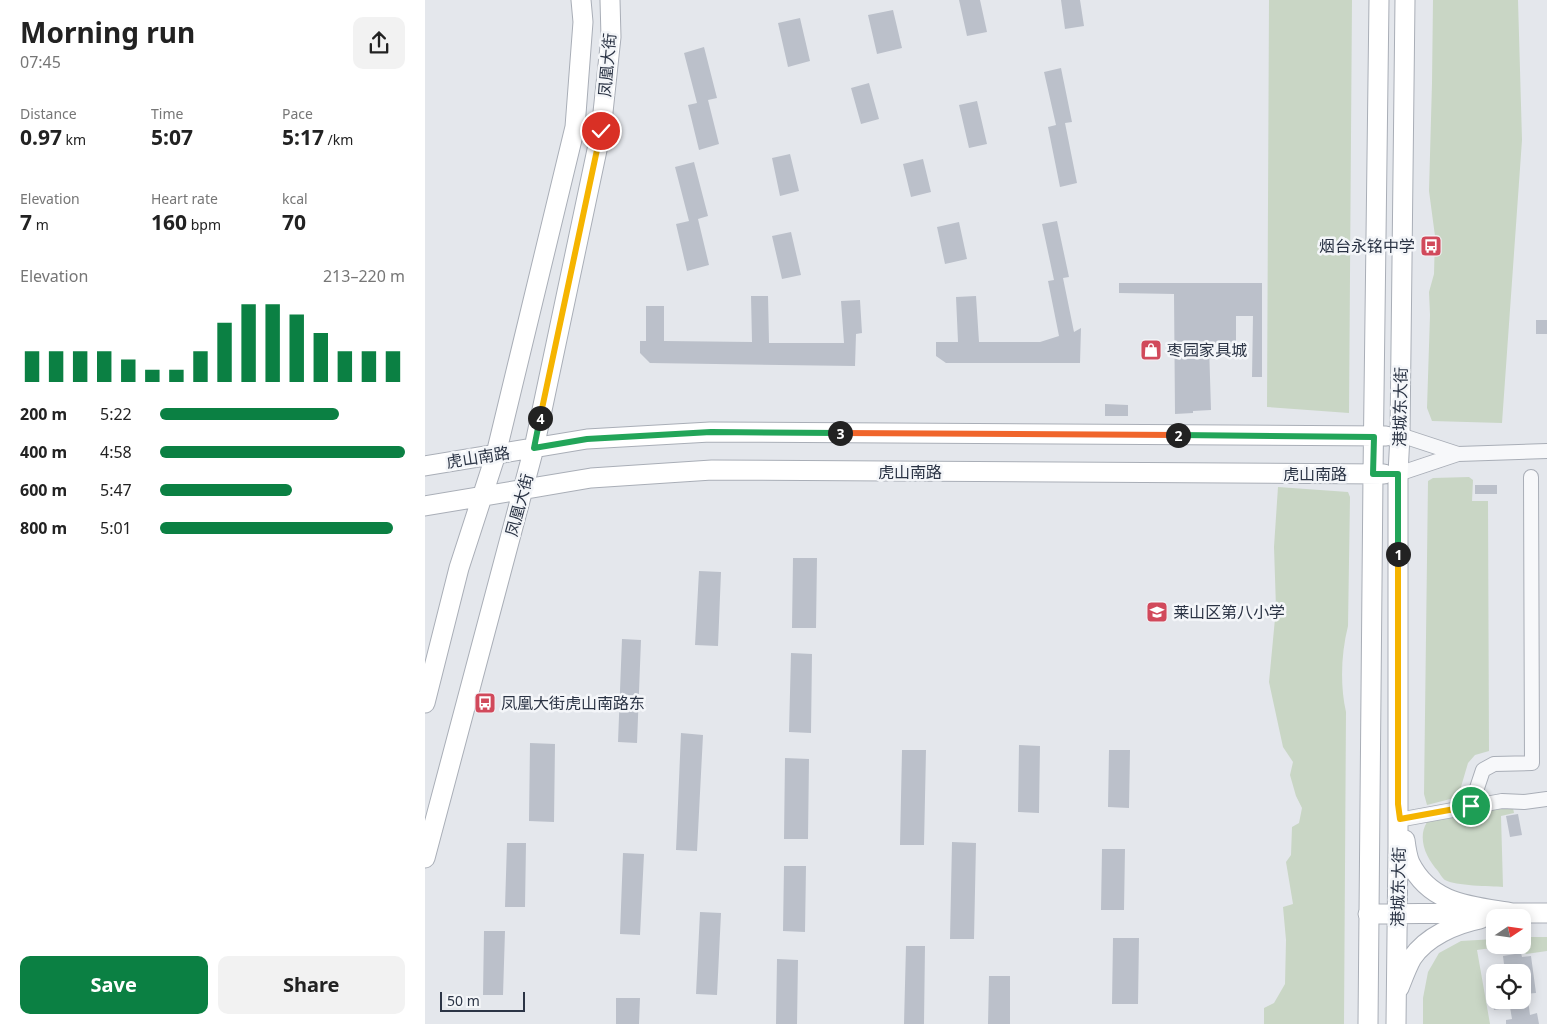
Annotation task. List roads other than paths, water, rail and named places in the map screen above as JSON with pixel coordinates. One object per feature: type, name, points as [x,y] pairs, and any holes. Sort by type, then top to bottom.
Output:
[{"type":"main road","name":"凤凰大街","points":[[425,703],[459,568],[496,454],[575,127],[583,22],[581,0]]},
{"type":"main road","name":"凤凰大街","points":[[425,858],[534,448],[601,131],[611,37],[609,0]]},
{"type":"main road","name":"港城东大街","points":[[1368,1024],[1379,0]]},
{"type":"main road","name":"港城东大街","points":[[1396,1024],[1399,815],[1398,474],[1405,0]]},
{"type":"main road","name":"虎山南路","points":[[425,466],[587,439],[711,432],[1400,436]]},
{"type":"main road","name":"虎山南路","points":[[425,506],[591,478],[711,470],[1398,474]]},
{"type":"main road","points":[[1399,815],[1409,861],[1421,881],[1444,898],[1487,909]]},
{"type":"main road","points":[[1531,913],[1547,913]]},
{"type":"main road","points":[[1368,914],[1486,914]]},
{"type":"main road","points":[[1395,996],[1413,958],[1438,934],[1470,921],[1486,918]]},
{"type":"street","points":[[1400,436],[1458,454]]},
{"type":"street","points":[[1398,474],[1458,454],[1547,451]]},
{"type":"street","points":[[1471,806],[1483,770],[1494,764],[1532,763],[1531,477]]},
{"type":"street","points":[[1399,815],[1502,801],[1524,802],[1547,799]]},
{"type":"place","name":"烟台永铭中学","points":[[1431,246]]},
{"type":"place","name":"枣园家具城","points":[[1151,350]]},
{"type":"place","name":"莱山区第八小学","points":[[1157,612]]},
{"type":"place","name":"凤凰大街虎山南路东","points":[[485,703]]}]
